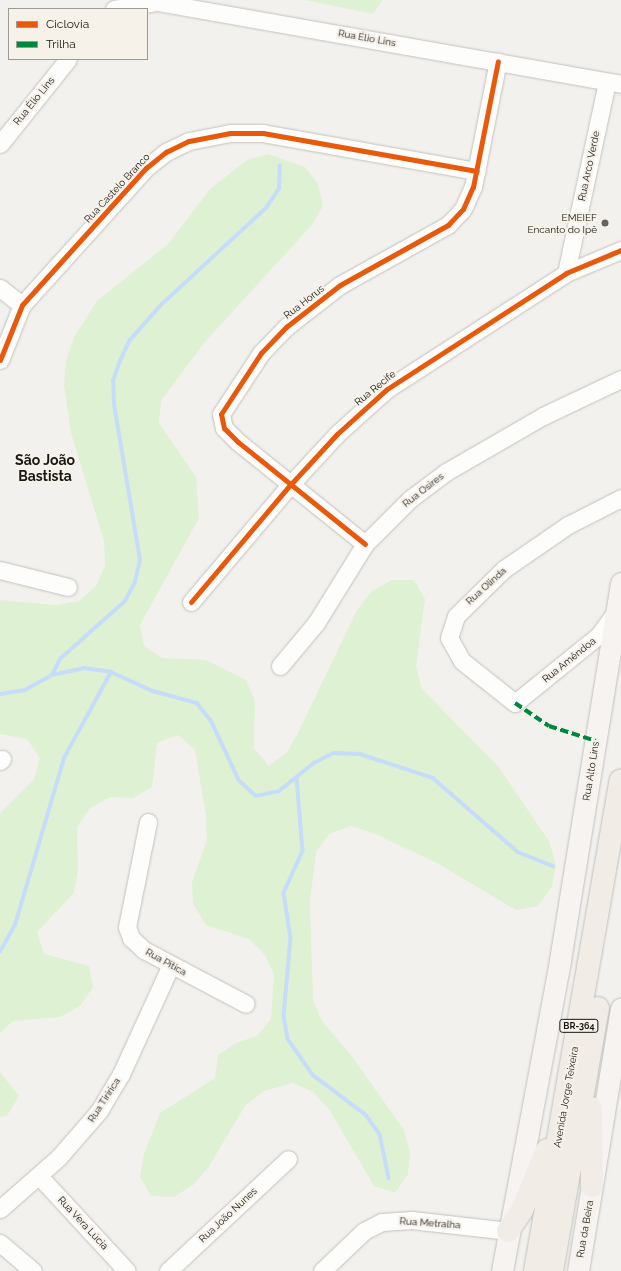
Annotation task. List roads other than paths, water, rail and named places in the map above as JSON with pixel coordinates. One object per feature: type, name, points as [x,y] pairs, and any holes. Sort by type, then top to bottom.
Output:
[{"type":"highway","name":"Avenida Jorge Teixeira","points":[[535,1271],[621,780]]},
{"type":"highway","name":"Avenida Jorge Teixeira","points":[[552,1271],[621,874]]},
{"type":"highway","points":[[592,1186],[589,1160],[598,1008]]},
{"type":"highway","points":[[508,1231],[522,1210],[561,1120]]},
{"type":"main road","name":"Rua Alto Lins","points":[[508,1231],[560,960],[621,583]]},
{"type":"main road","name":"Rua da Beira","points":[[578,1271],[620,1018]]},
{"type":"main road","points":[[502,1271],[508,1231]]},
{"type":"street","name":"Rua Élio Lins","points":[[119,8],[157,1],[614,83]]},
{"type":"street","name":"Rua Élio Lins","points":[[0,144],[67,60]]},
{"type":"street","name":"Rua Horus","points":[[365,544],[290,485],[224,428],[221,414],[226,402],[261,353],[312,305],[355,276],[448,225],[468,200],[477,170],[498,61]]},
{"type":"street","name":"Rua Arco Verde","points":[[566,273],[614,83]]},
{"type":"street","name":"Rua Castelo Branco","points":[[0,360],[22,305],[146,168],[166,152],[190,141],[230,133],[263,132],[477,170]]},
{"type":"street","name":"Rua Recife","points":[[191,602],[290,485],[337,434],[387,389],[566,273],[621,250]]},
{"type":"street","points":[[0,288],[22,305]]},
{"type":"street","name":"Rua Osires","points":[[280,666],[316,623],[365,544],[410,499],[446,472],[543,416],[621,378]]},
{"type":"street","name":"Rua Olinda","points":[[515,703],[456,655],[449,638],[451,624],[463,606],[504,570],[568,525],[621,498]]},
{"type":"street","points":[[0,570],[68,587]]},
{"type":"street","name":"Rua Amêndoa","points":[[515,703],[599,635],[616,611]]},
{"type":"street","name":"Rua Pitica","points":[[148,822],[127,927],[134,943],[171,965],[246,1004]]},
{"type":"street","name":"Rua Tiririca","points":[[0,1209],[39,1176],[83,1132],[103,1104],[171,965]]},
{"type":"street","name":"Rua João Nunes","points":[[168,1271],[288,1159]]},
{"type":"street","name":"Rua Vera Lúcia","points":[[39,1176],[127,1271]]},
{"type":"street","name":"Rua Metralha","points":[[322,1271],[364,1231],[382,1222],[412,1220],[508,1231]]},
{"type":"street","points":[[0,1243],[33,1271]]},
{"type":"waterway","points":[[52,675],[60,659],[125,601],[135,582],[140,560],[114,404],[113,381],[120,361],[130,340],[162,304],[266,208],[279,189],[280,166]]},
{"type":"waterway","points":[[0,694],[25,690],[52,675],[84,668],[111,672],[153,691],[197,703],[211,720],[239,780],[256,796],[279,791],[314,763],[334,753],[360,754],[433,778],[518,852],[553,866]]},
{"type":"waterway","points":[[0,952],[15,925],[64,758],[111,672]]},
{"type":"waterway","points":[[297,778],[303,851],[284,893],[291,938],[284,1016],[288,1039],[313,1075],[366,1115],[380,1134],[389,1178]]},
{"type":"place","name":"EMEIEF Encanto do Ipê","points":[[605,223]]},
{"type":"district","name":"São João Bastista","points":[[45,468]]}]
